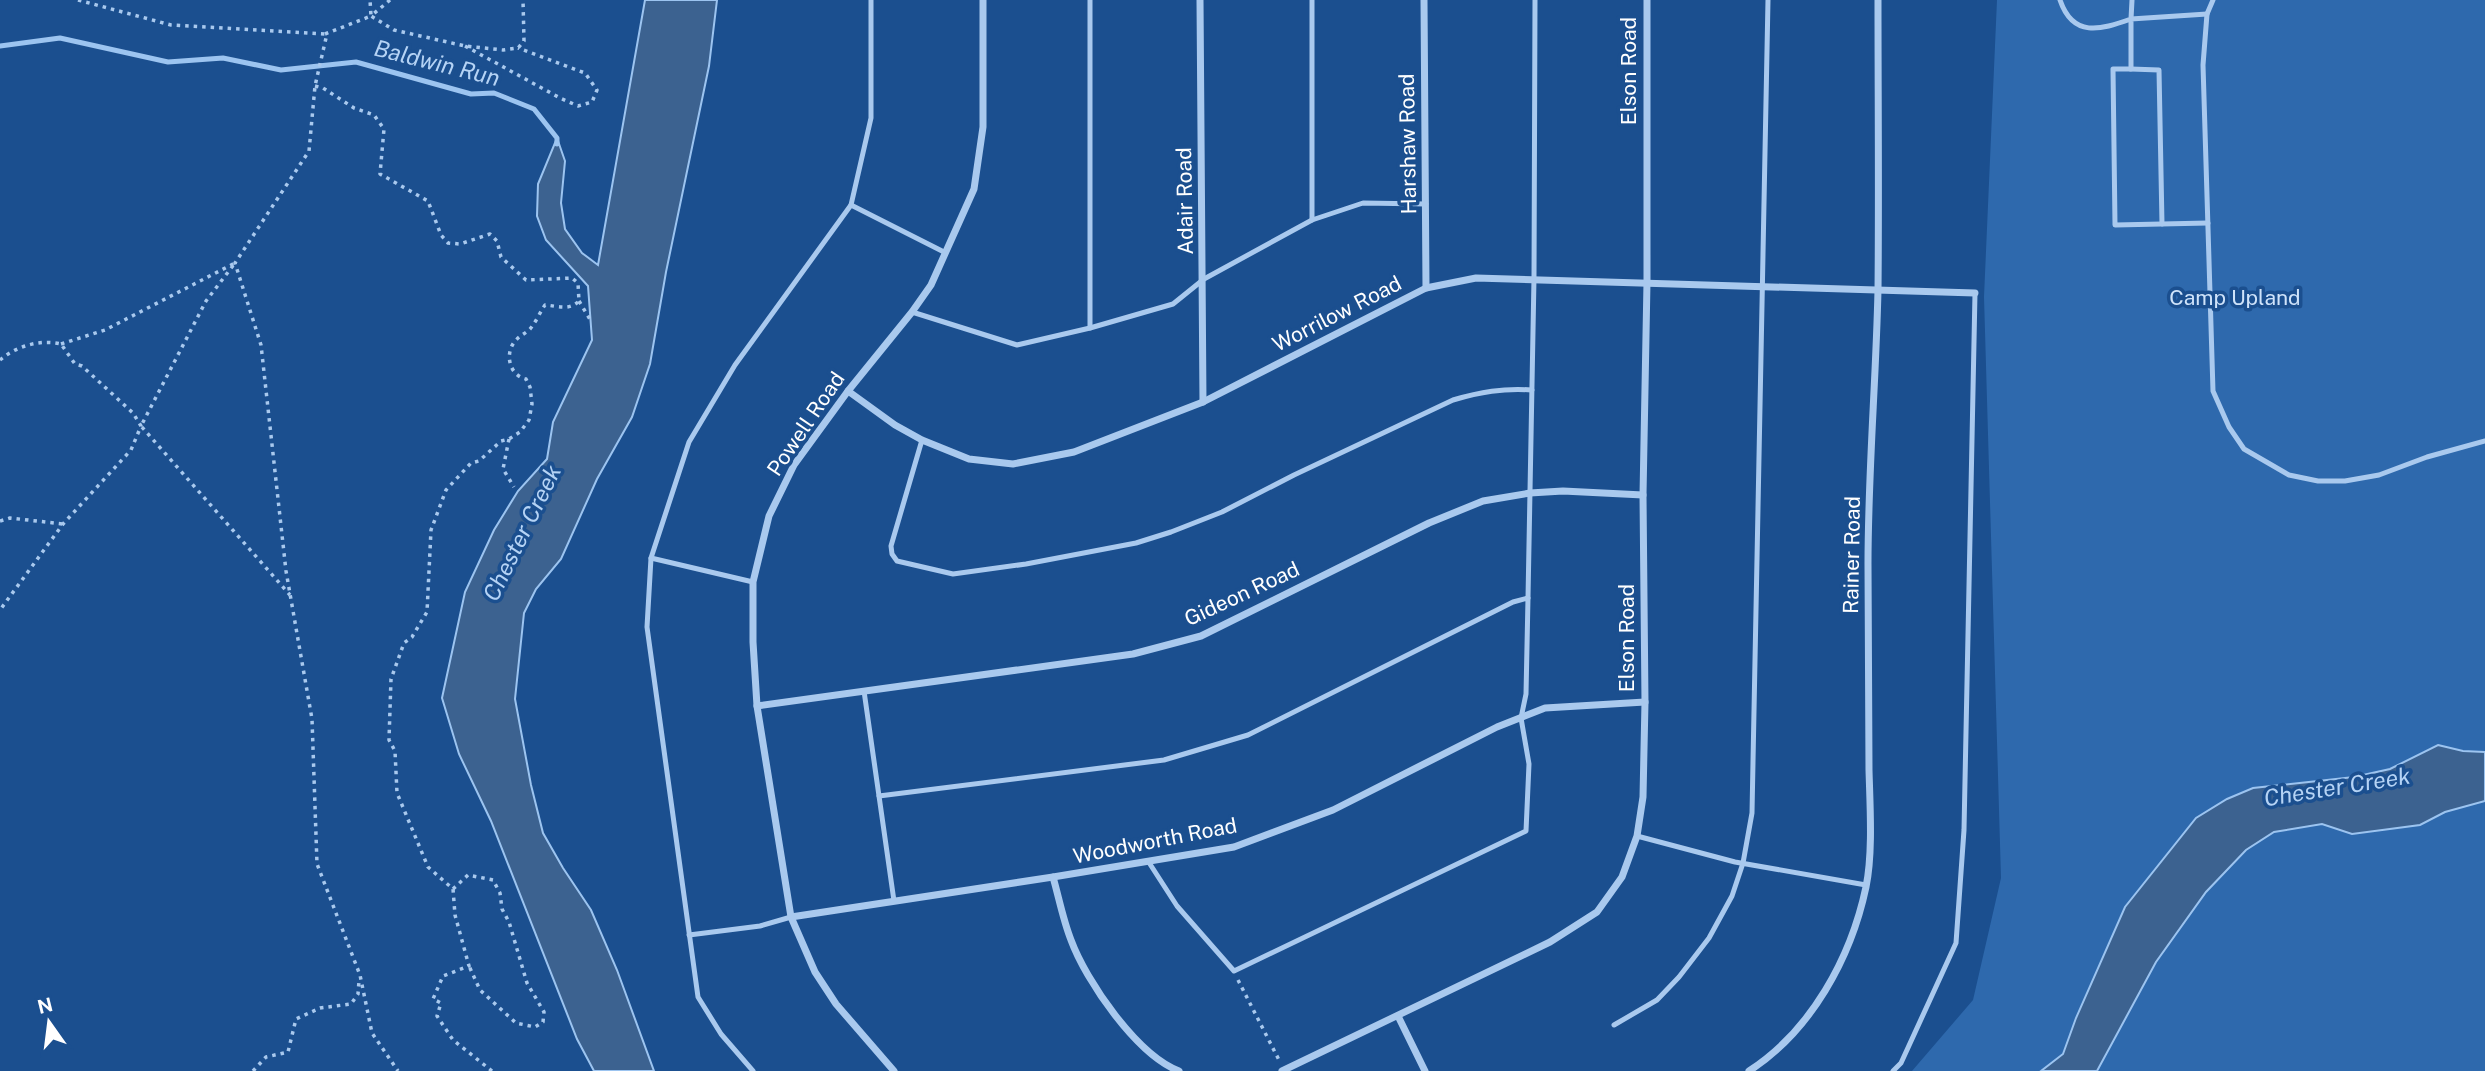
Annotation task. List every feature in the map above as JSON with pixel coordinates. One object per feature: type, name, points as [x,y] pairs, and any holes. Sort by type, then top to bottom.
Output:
[{"type":"street","name":"Powell Road","points":[[894,1071],[836,1004],[815,972],[791,917],[757,706],[752,582],[769,516],[794,465],[931,285],[974,189],[983,127],[983,0]]},
{"type":"street","name":"Adair Road","points":[[1200,0],[1203,402]]},
{"type":"street","name":"Harshaw Road","points":[[1424,0],[1426,288]]},
{"type":"street","name":"Elson Road","points":[[1283,1071],[1550,942],[1597,912],[1622,877],[1637,836],[1643,797],[1645,702],[1643,495],[1647,282],[1647,0]]},
{"type":"street","name":"Rainer Road","points":[[1749,1071],[1764,1061],[1790,1035],[1815,1005],[1834,976],[1858,917],[1866,885],[1870,821],[1868,559],[1878,291],[1878,0]]},
{"type":"street","name":"Worrilow Road","points":[[848,391],[895,425],[922,440],[969,459],[1013,464],[1074,452],[1203,402],[1426,288],[1476,278],[1975,293]]},
{"type":"street","name":"Gideon Road","points":[[757,706],[1133,654],[1201,636],[1429,523],[1483,501],[1530,493],[1563,491],[1643,495]]},
{"type":"street","name":"Woodworth Road","points":[[791,917],[1234,847],[1333,810],[1497,727],[1545,708],[1645,702]]},
{"type":"street","points":[[1053,877],[1070,939],[1085,973],[1139,1045],[1179,1071]]},
{"type":"street","points":[[1398,1016],[1425,1071]]},
{"type":"lane","points":[[753,1071],[721,1034],[698,997],[647,627],[651,558],[689,442],[735,365],[850,205],[871,118],[871,0]]},
{"type":"lane","points":[[1090,0],[1090,328]]},
{"type":"lane","points":[[1312,0],[1312,220]]},
{"type":"lane","points":[[1148,861],[1177,906],[1234,971],[1526,831],[1529,764],[1521,718],[1526,694],[1528,598],[1534,278],[1535,0]]},
{"type":"lane","points":[[1614,1025],[1657,1000],[1709,939],[1732,896],[1743,863],[1752,813],[1768,0]]},
{"type":"lane","points":[[2060,0],[2064,13],[2078,25],[2095,30],[2131,19],[2207,14]]},
{"type":"lane","points":[[2131,69],[2133,0]]},
{"type":"lane","points":[[2213,0],[2207,14],[2203,65],[2213,391],[2230,427],[2244,449],[2289,475],[2318,481],[2345,481],[2379,475],[2427,457],[2485,441]]},
{"type":"lane","points":[[2162,223],[2159,70],[2113,69],[2115,225],[2208,223]]},
{"type":"lane","points":[[912,312],[1017,345],[1090,328],[1173,304],[1203,279],[1312,220],[1363,203],[1426,204]]},
{"type":"lane","points":[[850,205],[944,252]]},
{"type":"lane","points":[[1893,1071],[1901,1063],[1956,943],[1964,830],[1975,293]]},
{"type":"lane","points":[[922,440],[891,546],[892,554],[897,561],[908,565],[953,574],[1136,543],[1171,533],[1222,512],[1453,400],[1505,388],[1532,390]]},
{"type":"lane","points":[[651,558],[752,582]]},
{"type":"lane","points":[[879,796],[1164,760],[1248,735],[1513,602],[1528,598]]},
{"type":"lane","points":[[864,691],[894,901]]},
{"type":"lane","points":[[1637,836],[1743,863],[1866,885]]},
{"type":"lane","name":"Woodworth Road","points":[[689,934],[760,926],[791,917]]},
{"type":"path","points":[[78,0],[172,25],[325,34],[371,16],[390,0]]},
{"type":"path","points":[[370,0],[371,16]]},
{"type":"path","points":[[518,48],[524,41],[523,0]]},
{"type":"path","points":[[371,16],[394,30],[465,46],[503,50],[518,48],[585,73],[597,90],[592,102],[578,106],[465,46]]},
{"type":"path","points":[[0,610],[63,524],[131,450],[206,302],[309,151],[315,86],[325,34]]},
{"type":"path","points":[[315,86],[374,116],[384,129],[380,174],[428,201],[448,243],[460,244],[490,234],[497,241],[501,257],[526,280],[572,278],[578,283],[579,301],[591,321]]},
{"type":"path","points":[[0,360],[9,352],[47,341],[61,344],[105,330],[235,262]]},
{"type":"path","points":[[235,262],[261,345],[290,596],[312,719],[317,864],[360,975],[372,1033],[398,1071]]},
{"type":"path","points":[[453,889],[468,875],[493,880],[500,893],[502,909],[509,922],[527,983],[544,1012],[543,1022],[535,1027],[516,1023],[480,990],[468,967],[455,915],[453,889],[428,867],[397,793],[395,751],[389,740],[391,679],[404,643],[412,637],[427,612],[431,530],[446,490],[471,463],[479,461],[501,441],[520,432],[529,420],[532,404],[530,387],[526,379],[520,377],[512,368],[510,349],[515,340],[531,328],[545,304],[565,308],[574,306],[579,301]]},
{"type":"path","points":[[61,344],[75,363],[82,366],[133,413],[141,426],[290,596]]},
{"type":"path","points":[[509,439],[503,469],[514,487]]},
{"type":"path","points":[[0,521],[10,518],[63,524]]},
{"type":"path","points":[[468,967],[443,976],[433,999],[441,1003],[437,1016],[453,1040],[492,1071]]},
{"type":"path","points":[[1234,971],[1283,1071]]},
{"type":"path","points":[[253,1071],[266,1057],[288,1052],[296,1019],[320,1008],[351,1004],[358,994],[360,975]]},
{"type":"green space","name":"Camp Upland","points":[[1997,0],[2485,0],[2485,1071],[1912,1071],[1973,1000],[2001,878],[1984,297]]},
{"type":"water","name":"Chester Creek","points":[[645,0],[717,0],[709,66],[666,272],[650,364],[632,417],[597,479],[561,559],[536,589],[524,613],[515,699],[543,833],[591,910],[617,970],[654,1071],[594,1071],[577,1039],[491,821],[459,754],[442,698],[465,592],[494,530],[518,491],[547,459],[553,422],[592,340],[588,286],[546,240],[537,216],[538,184],[557,138],[565,161],[561,203],[565,229],[582,253],[598,265]]},
{"type":"water","name":"Chester Creek","points":[[2438,745],[2463,751],[2485,752],[2485,801],[2445,812],[2420,825],[2352,834],[2322,824],[2274,832],[2246,850],[2206,892],[2156,962],[2097,1071],[2041,1071],[2063,1054],[2125,907],[2196,818],[2227,799],[2253,788],[2354,777],[2390,769]]},
{"type":"waterway","name":"Baldwin Run","points":[[0,46],[60,38],[168,62],[223,58],[281,70],[356,62],[471,94],[494,93],[534,109],[557,138],[557,144]]}]
